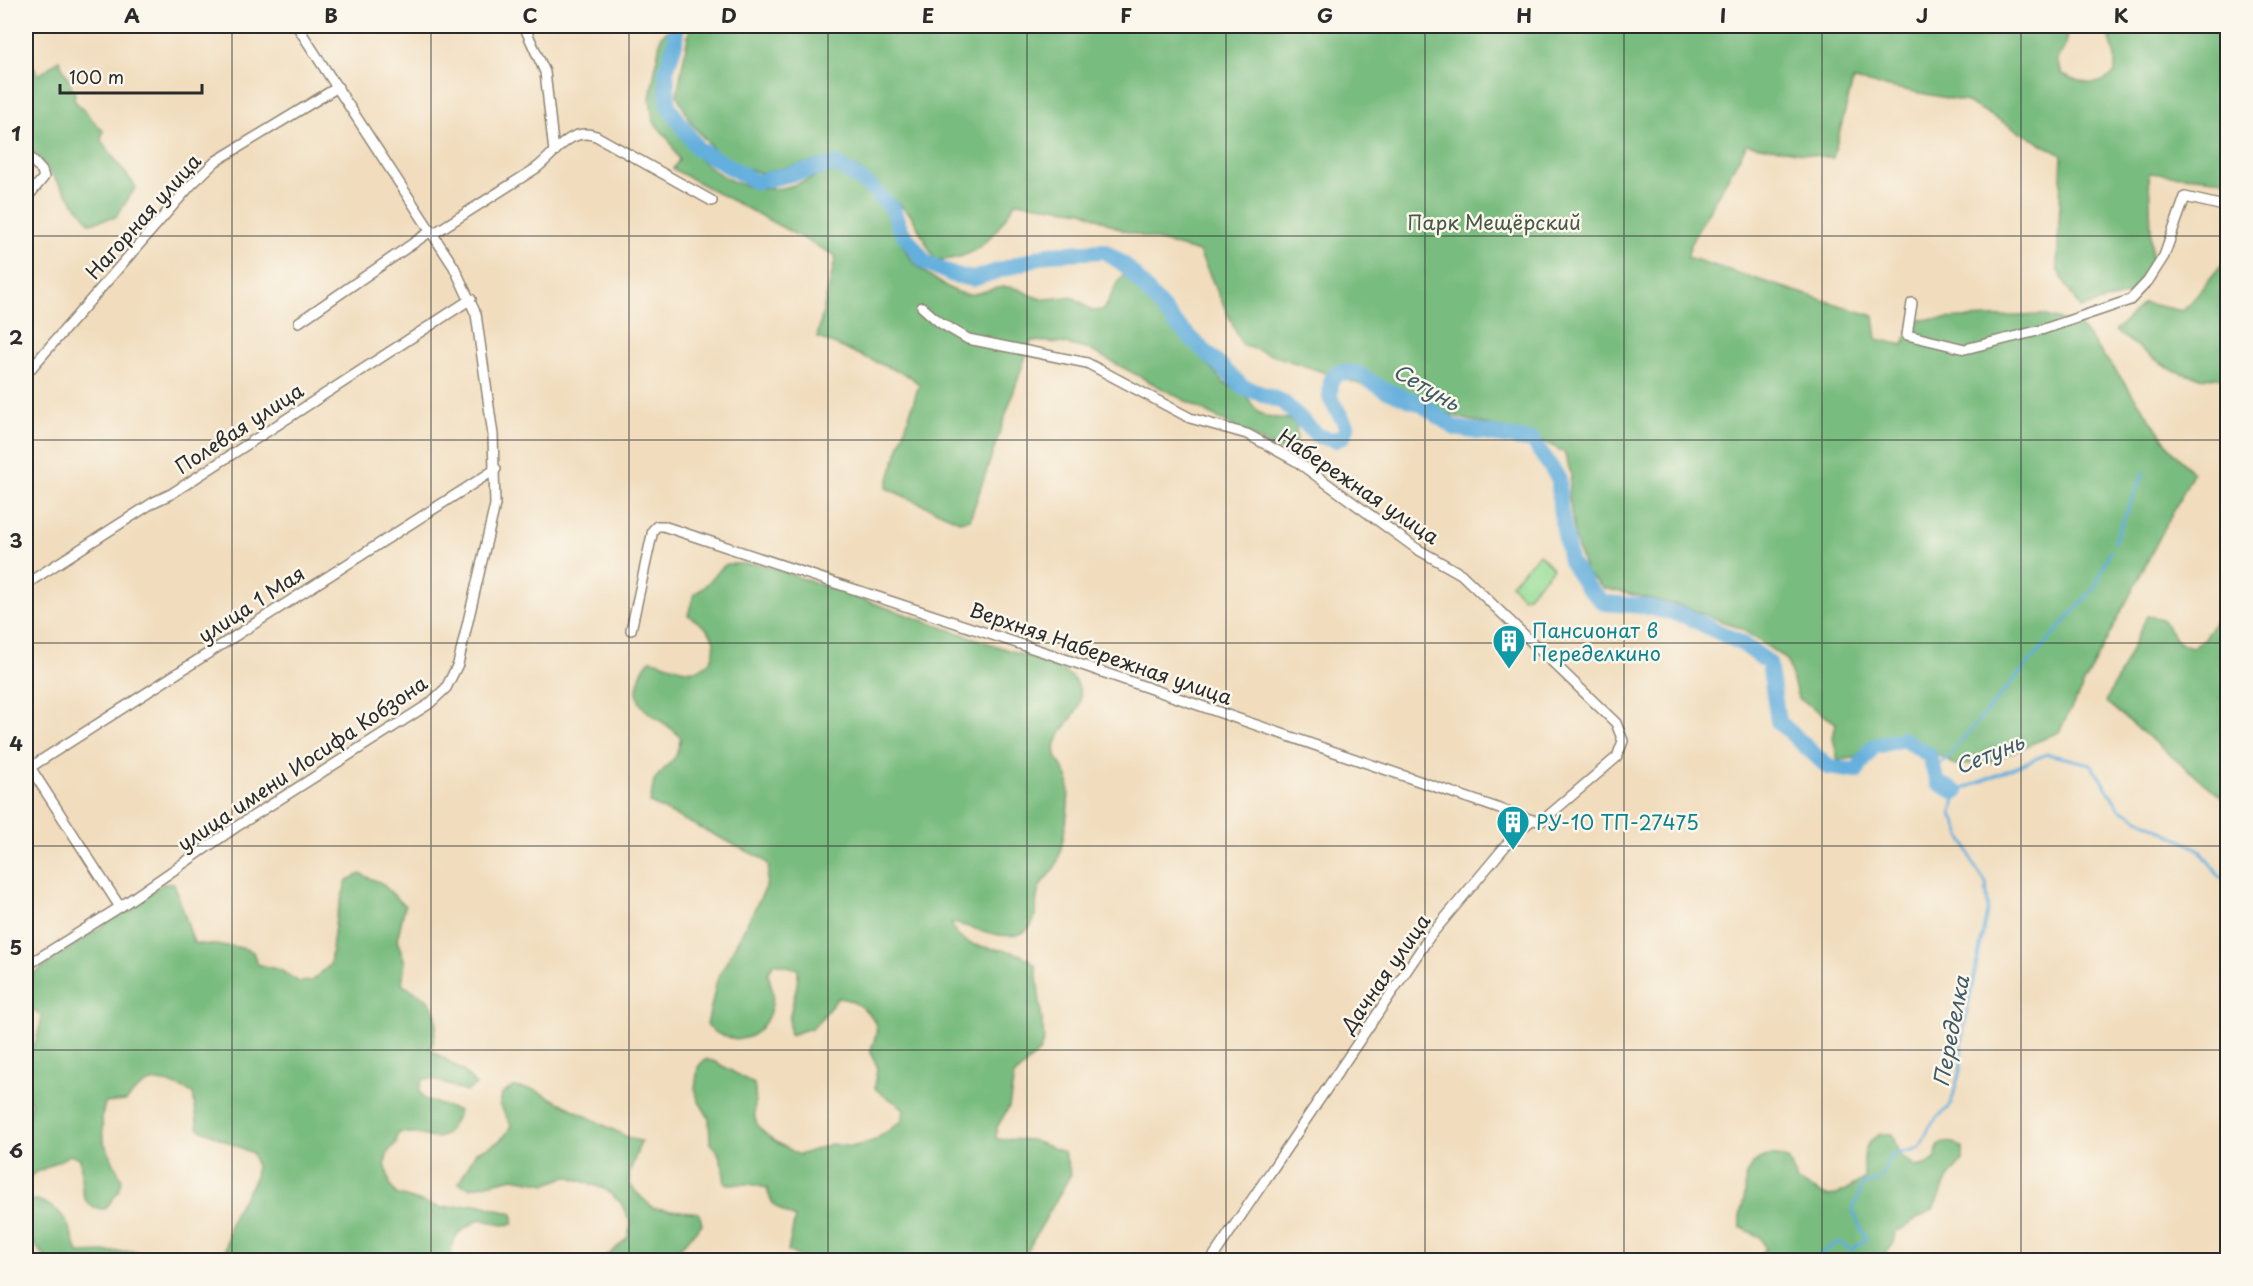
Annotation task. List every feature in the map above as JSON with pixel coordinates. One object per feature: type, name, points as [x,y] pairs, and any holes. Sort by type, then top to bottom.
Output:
[{"type":"street","name":"улица имени Иосифа Кобзона","points":[[26,966],[120,907],[236,826],[429,704],[446,688],[458,664],[492,524],[496,469],[476,314],[471,299],[432,232],[297,26]]},
{"type":"street","points":[[524,26],[545,72],[554,152]]},
{"type":"street","name":"Нагорная улица","points":[[26,374],[190,186],[216,161],[338,87]]},
{"type":"street","points":[[298,322],[432,232],[550,159],[554,152],[572,136],[588,133],[712,201]]},
{"type":"street","points":[[26,153],[44,177],[26,199]]},
{"type":"street","points":[[1912,303],[1907,335],[1965,349],[2041,330],[2130,300],[2148,282],[2164,256],[2185,197],[2228,207]]},
{"type":"street","name":"Полевая улица","points":[[26,584],[154,501],[171,494],[471,299]]},
{"type":"street","name":"Набережная улица","points":[[922,307],[939,322],[968,339],[1086,363],[1190,418],[1246,434],[1296,460],[1417,549],[1461,574],[1616,723],[1623,741]]},
{"type":"street","name":"улица 1 Мая","points":[[27,766],[496,469]]},
{"type":"street","name":"Верхняя Набережная улица","points":[[631,630],[653,531],[657,526],[1050,654],[1532,820]]},
{"type":"street","name":"Дачная улица","points":[[1211,1260],[1431,936],[1518,831],[1532,820],[1542,820],[1617,757],[1623,741]]},
{"type":"street","points":[[27,766],[120,907]]},
{"type":"green space","name":"Парк Мещёрский","points":[[690,26],[2069,26],[2064,48],[2057,61],[2062,74],[2083,82],[2095,83],[2115,73],[2115,57],[2107,26],[2227,26],[2227,180],[2149,173],[2152,264],[2130,294],[2080,308],[2057,269],[2062,155],[1967,102],[1853,80],[1833,158],[1747,144],[1693,239],[1687,257],[1874,316],[1877,339],[1903,345],[1913,320],[2042,315],[2079,325],[2122,379],[2174,453],[2193,473],[2059,732],[1990,762],[1955,765],[1909,737],[1872,741],[1855,758],[1838,760],[1833,738],[1836,723],[1798,698],[1787,660],[1740,628],[1682,606],[1603,588],[1586,573],[1575,539],[1569,497],[1571,474],[1564,452],[1537,438],[1461,418],[1242,345],[1199,252],[1124,231],[1083,211],[1016,202],[992,235],[974,251],[950,259],[935,260],[911,215],[857,168],[821,160],[762,173],[735,165],[713,149],[691,123],[677,95]]},
{"type":"green space","points":[[669,30],[662,88],[665,106],[684,141],[712,169],[748,186],[767,189],[787,187],[824,174],[848,175],[872,191],[880,201],[912,260],[940,283],[963,294],[977,294],[998,288],[1013,287],[1042,299],[1074,298],[1092,311],[1103,310],[1115,286],[1125,274],[1135,278],[1224,383],[1244,394],[1258,412],[1267,417],[1288,419],[1296,425],[1297,437],[1293,448],[1283,451],[1276,449],[1090,350],[1062,343],[1031,341],[970,519],[959,521],[886,488],[919,385],[911,377],[817,337],[836,256],[673,169],[679,160],[669,140],[653,121],[650,99],[661,36]]},
{"type":"green space","points":[[26,57],[39,75],[59,60],[75,94],[74,100],[103,131],[101,141],[136,187],[116,217],[90,223],[26,142]]},
{"type":"green space","points":[[2227,258],[2227,377],[2209,378],[2179,372],[2154,359],[2115,331],[2144,303],[2183,311]]},
{"type":"green space","points":[[1539,554],[1553,568],[1528,596],[1522,597],[1511,584]]},
{"type":"green space","points":[[727,564],[761,564],[1034,659],[1062,671],[1074,679],[1078,685],[1080,700],[1078,707],[1058,737],[1055,750],[1067,776],[1069,789],[1064,834],[1057,863],[1039,889],[1032,924],[1022,933],[1005,936],[951,923],[958,935],[967,942],[1016,953],[1027,958],[1036,967],[1044,1039],[1040,1051],[1014,1076],[1009,1107],[997,1127],[996,1139],[1031,1140],[1064,1152],[1071,1174],[1022,1260],[806,1260],[788,1251],[795,1218],[776,1207],[767,1188],[750,1184],[725,1184],[723,1166],[710,1142],[709,1118],[698,1100],[695,1089],[698,1067],[705,1059],[716,1062],[754,1084],[757,1124],[773,1140],[799,1155],[831,1144],[852,1147],[873,1141],[902,1121],[904,1109],[875,1088],[877,1065],[871,1053],[876,1028],[870,1015],[858,1005],[838,998],[814,1027],[790,1035],[789,1019],[797,986],[798,969],[774,963],[768,973],[773,993],[770,1013],[755,1033],[741,1039],[732,1038],[718,1034],[707,1025],[717,980],[766,887],[769,865],[761,858],[650,803],[654,780],[676,756],[681,738],[645,709],[637,694],[641,674],[650,660],[696,670],[702,668],[710,660],[715,648],[712,636],[688,615],[694,594],[704,588]]},
{"type":"green space","points":[[2227,601],[2227,802],[2106,702],[2147,616],[2162,619],[2179,643],[2192,647],[2204,639]]},
{"type":"green space","points":[[360,874],[381,883],[405,906],[397,940],[405,962],[402,984],[423,996],[433,1008],[436,1022],[431,1050],[462,1070],[476,1085],[466,1092],[434,1079],[423,1079],[419,1090],[424,1099],[459,1111],[452,1125],[440,1137],[398,1133],[396,1143],[388,1152],[385,1163],[390,1184],[396,1194],[441,1208],[477,1204],[513,1214],[513,1224],[502,1225],[480,1219],[457,1235],[452,1245],[452,1260],[222,1260],[232,1218],[254,1180],[256,1172],[252,1153],[198,1128],[193,1093],[173,1084],[157,1081],[142,1086],[126,1101],[105,1103],[102,1115],[103,1140],[122,1180],[119,1191],[105,1209],[95,1208],[85,1198],[81,1183],[80,1158],[70,1155],[26,1178],[26,1124],[31,1102],[26,1097],[26,1058],[36,1041],[42,1017],[26,1003],[26,979],[163,884],[174,883],[194,943],[246,949],[253,952],[257,964],[280,970],[299,982],[311,981],[330,965],[336,918],[347,880]]},
{"type":"green space","points":[[513,1087],[535,1090],[631,1139],[641,1141],[629,1174],[630,1185],[653,1208],[699,1213],[702,1224],[680,1248],[682,1260],[596,1260],[610,1254],[628,1237],[631,1224],[621,1203],[605,1189],[567,1176],[547,1184],[513,1178],[470,1188],[459,1183],[476,1152],[497,1142],[508,1131],[511,1125],[500,1105],[502,1094]]},
{"type":"green space","points":[[1881,1134],[1892,1134],[1899,1154],[1917,1167],[1928,1164],[1936,1158],[1937,1147],[1943,1142],[1954,1143],[1963,1148],[1963,1160],[1948,1178],[1933,1209],[1896,1232],[1894,1243],[1881,1260],[1757,1260],[1765,1248],[1760,1237],[1740,1227],[1745,1177],[1749,1168],[1764,1157],[1783,1158],[1789,1160],[1797,1181],[1826,1196],[1837,1195],[1864,1179],[1866,1147],[1869,1142]]},
{"type":"green space","points":[[37,1200],[61,1214],[69,1227],[78,1253],[136,1251],[158,1260],[48,1260],[26,1235],[26,1201]]},
{"type":"waterway","name":"Сетунь","points":[[676,26],[675,43],[666,71],[668,106],[698,149],[756,182],[836,164],[868,185],[893,209],[900,229],[925,262],[953,275],[973,279],[1049,254],[1104,251],[1126,266],[1175,323],[1243,387],[1283,402],[1318,436],[1335,440],[1343,436],[1347,427],[1330,398],[1331,380],[1339,372],[1357,373],[1385,390],[1421,404],[1455,428],[1533,441],[1559,479],[1560,508],[1570,561],[1586,586],[1604,603],[1643,606],[1686,616],[1743,644],[1769,663],[1778,721],[1828,767],[1856,771],[1873,747],[1903,739],[1929,755],[1938,783],[1956,792]]},
{"type":"waterway","points":[[2114,542],[2144,472]]},
{"type":"waterway","points":[[1934,772],[2095,587],[2110,551]]},
{"type":"waterway","name":"Переделка","points":[[1817,1260],[1824,1251],[1838,1242],[1851,1250],[1866,1239],[1853,1211],[1862,1185],[1880,1180],[1891,1155],[1920,1148],[1930,1126],[1951,1104],[1960,1070],[1964,1026],[1988,907],[1986,883],[1975,867],[1952,814],[1956,792],[2047,754],[2091,764],[2120,809],[2200,850],[2219,876],[2228,880]]},
{"type":"place","name":"Пансионат в Переделкино","points":[[1509,670]]},
{"type":"place","name":"РУ-10 ТП-27475","points":[[1513,851]]}]
